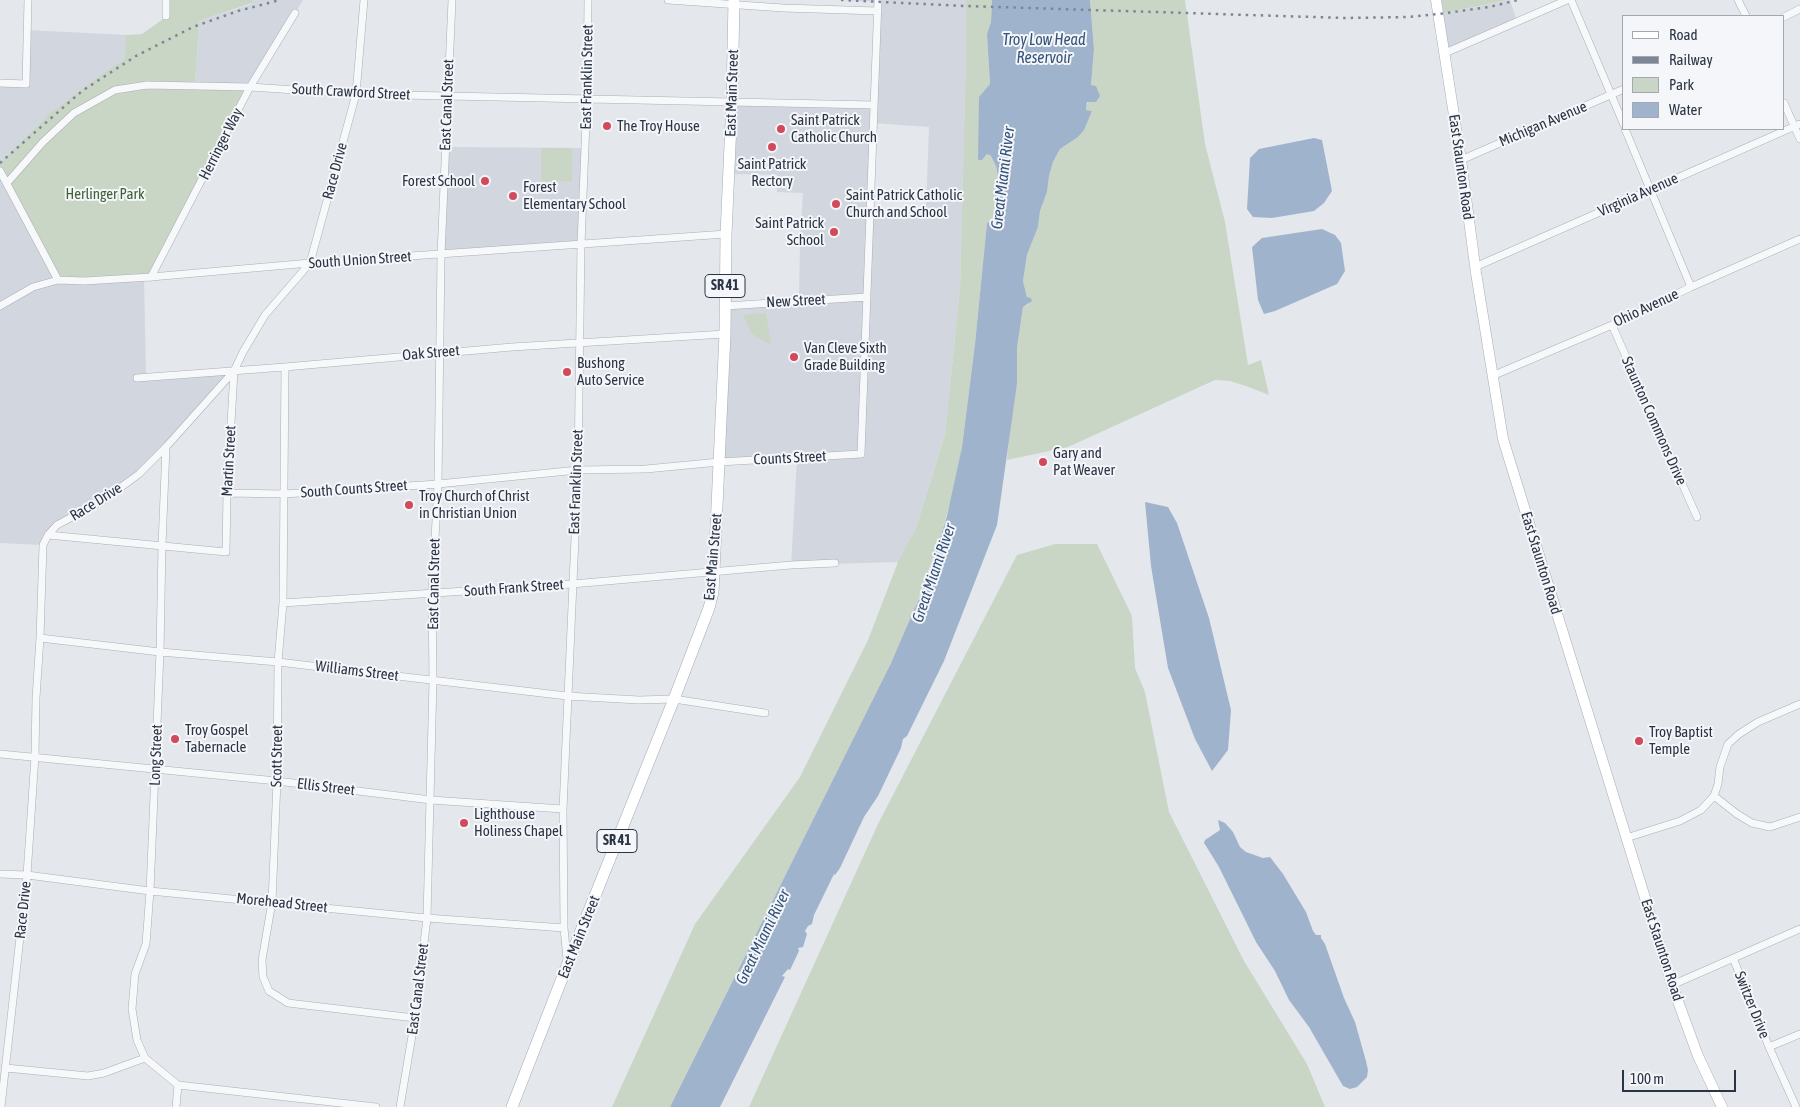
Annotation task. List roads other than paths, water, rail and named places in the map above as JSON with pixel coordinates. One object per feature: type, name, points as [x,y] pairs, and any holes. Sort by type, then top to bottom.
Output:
[{"type":"main road","name":"East Staunton Road","points":[[1436,0],[1461,160],[1475,267],[1503,439],[1672,985],[1698,1056],[1722,1107]]},
{"type":"main road","name":"East Main Street","points":[[512,1107],[709,608],[714,572],[725,334],[726,234],[734,2]]},
{"type":"street","points":[[0,83],[26,84],[28,0]]},
{"type":"street","points":[[166,0],[166,16]]},
{"type":"street","name":"Race Drive","points":[[1,1107],[27,875],[35,756],[43,545],[48,535],[57,525],[102,501],[132,479],[166,447],[234,371],[265,316],[310,263],[356,94],[364,0]]},
{"type":"street","name":"East Canal Street","points":[[400,1107],[416,1018],[427,918],[433,681],[432,593],[438,484],[441,255],[452,0]]},
{"type":"street","name":"East Franklin Street","points":[[568,963],[564,928],[563,809],[578,470],[581,244],[588,98],[588,0]]},
{"type":"street","points":[[668,0],[734,2],[784,8],[878,11]]},
{"type":"street","points":[[867,298],[878,0]]},
{"type":"street","points":[[1445,53],[1567,0]]},
{"type":"street","points":[[1571,0],[1622,120]]},
{"type":"street","points":[[1738,0],[1746,15]]},
{"type":"street","points":[[1785,16],[1800,9]]},
{"type":"street","name":"Herringer Way","points":[[151,277],[250,87],[295,13]]},
{"type":"street","name":"South Crawford Street","points":[[7,183],[44,142],[74,113],[115,90],[147,85],[250,87],[356,94],[874,105]]},
{"type":"street","name":"Michigan Avenue","points":[[1461,160],[1622,90]]},
{"type":"street","points":[[1785,104],[1797,125],[1800,139]]},
{"type":"street","name":"Virginia Avenue","points":[[1475,267],[1797,125]]},
{"type":"street","points":[[1625,130],[1691,287]]},
{"type":"street","points":[[0,172],[58,280]]},
{"type":"street","name":"South Union Street","points":[[0,306],[33,287],[58,280],[84,281],[151,277],[310,263],[726,234]]},
{"type":"street","name":"Ohio Avenue","points":[[1492,376],[1612,325],[1691,287],[1800,239]]},
{"type":"street","name":"New Street","points":[[725,306],[867,298]]},
{"type":"street","name":"Counts Street","points":[[719,462],[861,454],[867,298]]},
{"type":"street","name":"Staunton Commons Drive","points":[[1612,325],[1697,517]]},
{"type":"street","name":"Oak Street","points":[[138,378],[285,367],[439,352],[725,334]]},
{"type":"street","name":"Scott Street","points":[[285,367],[283,604],[278,662],[272,902],[262,960],[263,976],[269,991],[288,1003],[416,1018]]},
{"type":"street","name":"Martin Street","points":[[162,545],[226,552],[227,493],[234,371]]},
{"type":"street","name":"Long Street","points":[[145,1058],[137,1040],[132,1009],[135,974],[146,944],[150,891],[166,447]]},
{"type":"street","name":"South Counts Street","points":[[227,493],[284,494],[438,484],[578,470],[646,469],[719,462]]},
{"type":"street","points":[[48,535],[162,545]]},
{"type":"street","name":"South Frank Street","points":[[283,604],[835,563]]},
{"type":"street","name":"Williams Street","points":[[40,638],[160,652],[278,662],[567,696],[639,700],[674,699],[765,713]]},
{"type":"street","points":[[1626,838],[1680,821],[1701,810],[1714,796],[1720,767],[1728,744],[1738,734],[1758,722],[1800,704]]},
{"type":"street","name":"Ellis Street","points":[[0,754],[276,781],[431,800],[563,809]]},
{"type":"street","points":[[1714,796],[1752,823],[1770,827],[1800,817]]},
{"type":"street","name":"Morehead Street","points":[[0,874],[27,875],[150,891],[427,918],[564,928]]},
{"type":"street","points":[[1672,985],[1800,929]]},
{"type":"street","name":"Switzer Drive","points":[[1733,958],[1769,1047],[1796,1107]]},
{"type":"street","points":[[1769,1047],[1800,1034]]},
{"type":"street","points":[[6,1068],[88,1076],[104,1073],[145,1058],[178,1085],[376,1107]]},
{"type":"street","points":[[176,1107],[178,1085]]},
{"type":"water","points":[[992,0],[1090,0],[1094,49],[1091,85],[1096,86],[1100,96],[1096,102],[1087,102],[1086,110],[1092,111],[1084,130],[1078,137],[1060,149],[1053,162],[1047,192],[1040,211],[1038,227],[1027,255],[1023,281],[1027,297],[1031,298],[1032,301],[1023,307],[1017,348],[1017,384],[997,525],[944,661],[907,736],[903,739],[901,748],[878,796],[864,817],[840,868],[834,874],[814,915],[812,924],[805,931],[807,934],[803,947],[798,948],[799,951],[790,970],[788,969],[782,976],[785,977],[720,1107],[670,1107],[891,663],[924,587],[947,516],[962,447],[987,223],[996,221],[998,202],[994,197],[999,195],[1000,186],[996,166],[991,156],[987,154],[982,160],[978,160],[979,97],[990,84],[987,34],[991,22]]},
{"type":"water","points":[[1314,138],[1322,140],[1332,191],[1324,203],[1314,211],[1272,218],[1253,217],[1247,209],[1250,158],[1259,149]]},
{"type":"water","points":[[1322,229],[1335,235],[1341,243],[1345,271],[1337,284],[1264,314],[1258,300],[1252,247],[1262,238]]},
{"type":"water","points":[[1145,502],[1168,507],[1177,523],[1209,618],[1231,710],[1228,750],[1212,771],[1195,739],[1168,668],[1151,566]]},
{"type":"water","points":[[1218,820],[1225,823],[1233,832],[1240,847],[1246,852],[1263,858],[1270,857],[1283,874],[1306,912],[1313,931],[1316,935],[1321,935],[1344,998],[1355,1022],[1366,1061],[1367,1077],[1357,1087],[1350,1089],[1343,1086],[1309,1027],[1289,1000],[1275,971],[1256,942],[1219,867],[1204,843],[1205,840],[1220,830]]},
{"type":"railway","points":[[0,163],[82,91],[136,56],[193,27],[238,11],[280,0]]},
{"type":"railway","points":[[841,0],[965,6],[1344,18],[1409,17],[1439,14],[1489,7],[1518,0]]},
{"type":"place","name":"The Troy House","points":[[607,126]]},
{"type":"place","name":"Saint Patrick Catholic Church","points":[[781,129]]},
{"type":"place","name":"Saint Patrick Rectory","points":[[772,147]]},
{"type":"place","name":"Forest School","points":[[485,181]]},
{"type":"place","name":"Forest Elementary School","points":[[513,196]]},
{"type":"place","name":"Saint Patrick Catholic Church and School","points":[[836,204]]},
{"type":"place","name":"Saint Patrick School","points":[[834,232]]},
{"type":"place","name":"Van Cleve Sixth Grade Building","points":[[794,357]]},
{"type":"place","name":"Bushong Auto Service","points":[[567,372]]},
{"type":"place","name":"Gary and Pat Weaver","points":[[1043,462]]},
{"type":"place","name":"Troy Church of Christ in Christian Union","points":[[409,505]]},
{"type":"place","name":"Troy Gospel Tabernacle","points":[[175,739]]},
{"type":"place","name":"Troy Baptist Temple","points":[[1639,741]]},
{"type":"place","name":"Lighthouse Holiness Chapel","points":[[464,823]]},
{"type":"water label","name":"Troy Low Head Reservoir","points":[[1044,49]]},
{"type":"water label","name":"Great Miami River","points":[[1003,178]]},
{"type":"water label","name":"Great Miami River","points":[[934,573]]},
{"type":"water label","name":"Great Miami River","points":[[763,937]]},
{"type":"park label","name":"Herlinger Park","points":[[105,194]]}]
